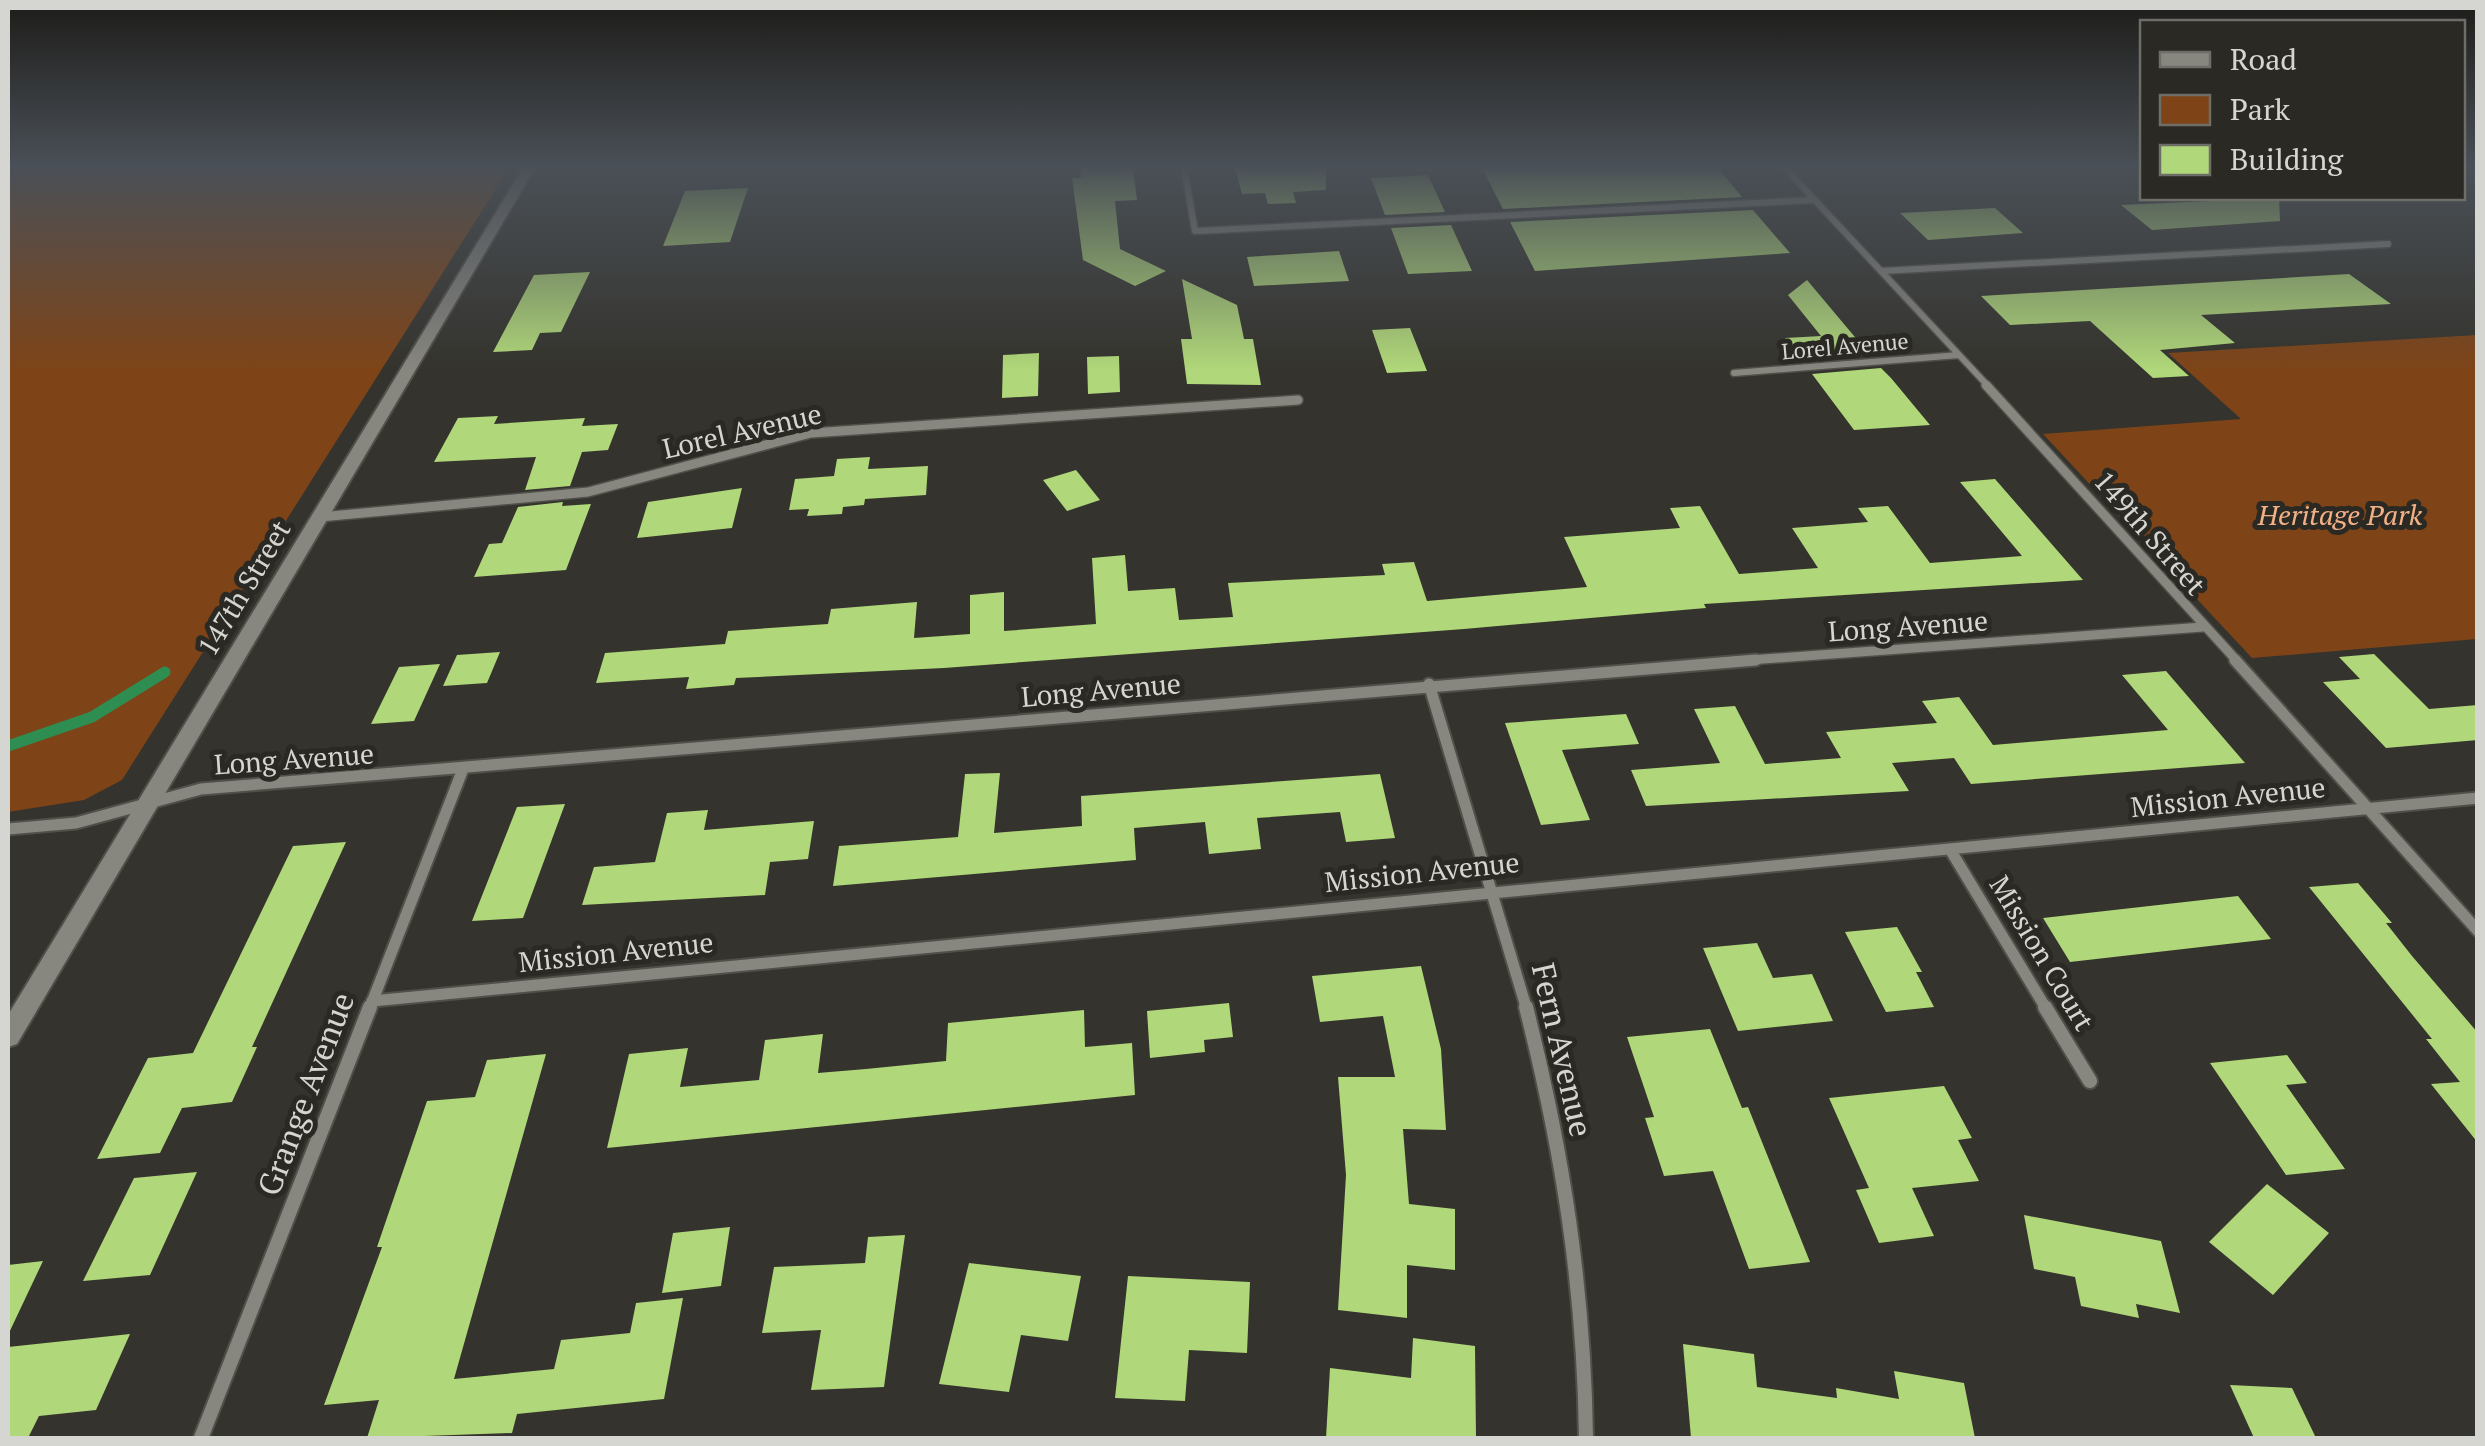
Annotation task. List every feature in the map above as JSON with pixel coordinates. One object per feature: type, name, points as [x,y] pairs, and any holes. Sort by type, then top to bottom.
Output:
[{"type":"main road","name":"147th Street","points":[[8,1036],[488,235]]},
{"type":"street","name":"149th Street","points":[[1847,235],[2478,931]]},
{"type":"street","points":[[1882,271],[2388,244]]},
{"type":"street","name":"Lorel Avenue","points":[[1734,372],[1959,355]]},
{"type":"street","name":"Lorel Avenue","points":[[319,517],[588,492],[811,433],[1298,400]]},
{"type":"street","name":"Long Avenue","points":[[8,829],[76,823],[201,788],[1429,684],[2202,626]]},
{"type":"street","name":"Fern Avenue","points":[[1429,684],[1494,890],[1548,1093],[1582,1302],[1586,1438]]},
{"type":"street","name":"Grange Avenue","points":[[201,1438],[462,768]]},
{"type":"street","name":"Mission Avenue","points":[[372,1001],[2478,798]]},
{"type":"street","name":"Mission Court","points":[[1951,851],[2090,1081]]},
{"type":"green space","points":[[8,235],[466,235],[122,780],[84,800],[8,812]]},
{"type":"green space","name":"Heritage Park","points":[[2477,335],[2477,639],[2252,658],[2043,434],[2241,419],[2168,353]]},
{"type":"building","points":[[667,235],[732,235],[730,242],[663,246]]},
{"type":"building","points":[[1080,235],[1119,235],[1120,249],[1166,271],[1135,286],[1083,260]]},
{"type":"building","points":[[1394,235],[1456,235],[1472,271],[1408,274]]},
{"type":"building","points":[[1517,235],[1775,235],[1790,253],[1535,271]]},
{"type":"building","points":[[1923,235],[1989,235],[1928,240]]},
{"type":"building","points":[[1339,251],[1349,281],[1254,286],[1247,257]]},
{"type":"building","points":[[590,272],[561,332],[540,333],[532,350],[493,352],[534,275]]},
{"type":"building","points":[[2349,274],[2391,304],[2201,315],[2235,343],[2160,350],[2189,376],[2153,378],[2090,321],[2010,325],[1981,296]]},
{"type":"building","points":[[1182,279],[1237,305],[1244,339],[1253,339],[1261,385],[1187,384],[1181,339],[1192,339]]},
{"type":"building","points":[[1807,280],[1870,355],[1802,361],[1785,338],[1821,336],[1788,295]]},
{"type":"building","points":[[1410,328],[1427,371],[1387,373],[1372,330]]},
{"type":"building","points":[[1039,353],[1038,396],[1002,398],[1003,355]]},
{"type":"building","points":[[1119,356],[1120,392],[1088,394],[1087,357]]},
{"type":"building","points":[[1881,368],[1930,425],[1854,430],[1812,374]]},
{"type":"building","points":[[498,416],[494,424],[585,418],[582,426],[618,424],[608,450],[582,452],[570,486],[525,490],[536,457],[434,462],[458,418]]},
{"type":"building","points":[[870,457],[868,469],[928,466],[926,495],[865,499],[864,505],[843,507],[842,514],[807,516],[809,509],[789,510],[795,479],[834,476],[837,459]]},
{"type":"building","points":[[1076,470],[1100,500],[1067,511],[1043,480]]},
{"type":"building","points":[[1995,479],[2083,580],[1704,604],[1706,608],[1464,629],[944,668],[736,678],[734,685],[686,689],[689,677],[596,683],[605,653],[725,644],[728,631],[828,624],[831,609],[917,602],[914,638],[970,634],[970,595],[1004,592],[1004,631],[1096,624],[1092,558],[1125,555],[1128,591],[1175,588],[1179,620],[1233,617],[1228,583],[1385,575],[1382,564],[1414,562],[1427,601],[1587,587],[1564,537],[1680,528],[1670,508],[1700,506],[1739,574],[1818,568],[1792,528],[1868,522],[1858,508],[1888,506],[1930,563],[2022,556],[1960,482]]},
{"type":"building","points":[[742,488],[732,528],[637,538],[648,502]]},
{"type":"building","points":[[563,502],[562,506],[591,504],[566,570],[474,577],[489,544],[502,543],[518,507]]},
{"type":"building","points":[[500,652],[487,683],[443,686],[457,655]]},
{"type":"building","points":[[2374,654],[2429,709],[2478,705],[2478,740],[2386,748],[2323,682],[2360,679],[2339,657]]},
{"type":"building","points":[[440,664],[414,721],[371,724],[399,667]]},
{"type":"building","points":[[2166,671],[2245,763],[1971,784],[1954,758],[1892,763],[1909,791],[1646,806],[1631,770],[1720,763],[1694,709],[1735,706],[1765,764],[1841,758],[1826,732],[1937,723],[1922,701],[1959,697],[1993,745],[2168,730],[2122,675]]},
{"type":"building","points":[[1626,714],[1639,744],[1562,750],[1590,820],[1541,825],[1505,723]]},
{"type":"building","points":[[1000,773],[994,833],[1082,826],[1081,796],[1380,774],[1395,838],[1346,842],[1340,812],[1257,818],[1261,849],[1209,854],[1205,822],[1134,828],[1136,860],[833,886],[839,846],[958,837],[965,774]]},
{"type":"building","points":[[565,804],[523,918],[472,921],[517,807]]},
{"type":"building","points":[[708,810],[704,830],[814,821],[808,859],[770,862],[765,895],[582,905],[594,867],[655,862],[667,813]]},
{"type":"building","points":[[346,842],[252,1047],[257,1047],[232,1102],[182,1108],[160,1153],[97,1159],[148,1058],[193,1053],[293,846]]},
{"type":"building","points":[[2358,883],[2392,923],[2386,923],[2412,956],[2478,1033],[2478,1143],[2431,1084],[2460,1082],[2426,1039],[2432,1039],[2309,887]]},
{"type":"building","points":[[2238,896],[2271,939],[2070,962],[2043,918]]},
{"type":"building","points":[[1897,927],[1922,972],[1916,972],[1934,1007],[1886,1012],[1845,932]]},
{"type":"building","points":[[1757,943],[1773,978],[1812,974],[1833,1021],[1738,1031],[1703,948]]},
{"type":"building","points":[[1421,966],[1441,1049],[1446,1130],[1403,1129],[1409,1204],[1455,1209],[1455,1270],[1407,1265],[1407,1318],[1338,1310],[1346,1175],[1338,1077],[1395,1077],[1383,1016],[1320,1022],[1312,976]]},
{"type":"building","points":[[1229,1003],[1233,1037],[1204,1040],[1205,1052],[1150,1058],[1147,1011]]},
{"type":"building","points":[[1084,1010],[1085,1047],[1132,1043],[1135,1095],[607,1148],[629,1054],[688,1048],[680,1087],[759,1080],[765,1040],[823,1034],[818,1073],[866,1069],[946,1061],[948,1023]]},
{"type":"building","points":[[1710,1029],[1742,1108],[1748,1107],[1810,1262],[1749,1269],[1713,1171],[1664,1176],[1645,1118],[1654,1117],[1627,1037]]},
{"type":"building","points":[[546,1054],[454,1379],[554,1369],[561,1340],[630,1333],[636,1303],[683,1298],[664,1399],[517,1414],[512,1433],[367,1438],[379,1400],[324,1405],[382,1247],[377,1247],[427,1101],[475,1097],[487,1060]]},
{"type":"building","points":[[2287,1055],[2307,1083],[2286,1085],[2345,1169],[2286,1175],[2210,1063]]},
{"type":"building","points":[[1944,1086],[1972,1138],[1958,1140],[1979,1181],[1912,1188],[1934,1236],[1879,1243],[1856,1190],[1869,1188],[1829,1098]]},
{"type":"building","points":[[197,1172],[150,1275],[83,1281],[134,1178]]},
{"type":"building","points":[[2267,1184],[2329,1233],[2273,1295],[2209,1242]]},
{"type":"building","points":[[2024,1215],[2161,1241],[2180,1313],[2136,1304],[2139,1318],[2081,1306],[2075,1277],[2034,1269]]},
{"type":"building","points":[[730,1227],[721,1286],[662,1293],[673,1233]]},
{"type":"building","points":[[905,1235],[884,1387],[811,1390],[821,1330],[762,1333],[774,1267],[865,1263],[868,1237]]},
{"type":"building","points":[[43,1261],[8,1335],[8,1265]]},
{"type":"building","points":[[969,1263],[1081,1276],[1068,1341],[1021,1335],[1009,1392],[939,1384]]},
{"type":"building","points":[[1128,1276],[1250,1282],[1247,1353],[1189,1350],[1185,1401],[1115,1398]]},
{"type":"building","points":[[130,1334],[96,1410],[39,1416],[28,1438],[8,1438],[8,1347]]},
{"type":"building","points":[[1413,1338],[1475,1346],[1476,1438],[1326,1438],[1330,1368],[1411,1378]]},
{"type":"building","points":[[1683,1344],[1754,1354],[1757,1387],[1837,1398],[1836,1388],[1899,1399],[1894,1371],[1964,1383],[1975,1438],[1691,1438]]},
{"type":"building","points":[[2230,1385],[2292,1388],[2316,1438],[2254,1438]]},
{"type":"waterway","points":[[8,746],[92,717],[165,672]]}]
